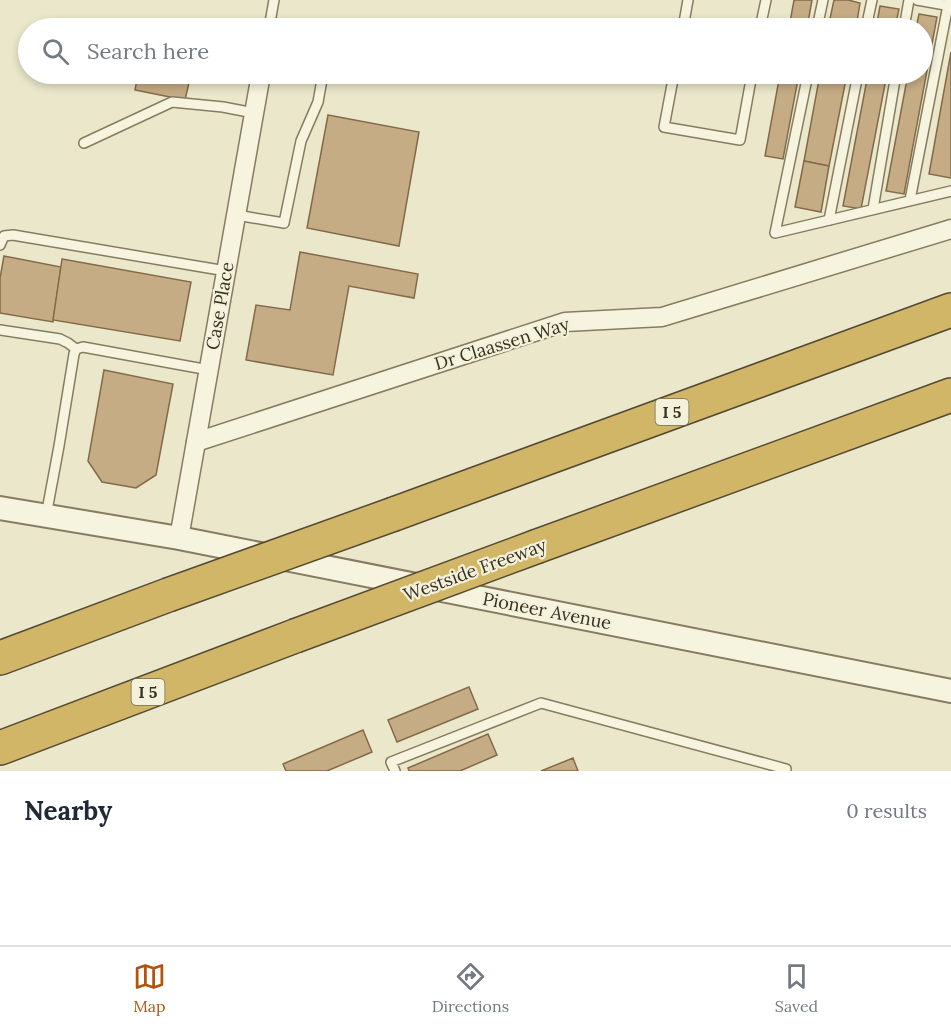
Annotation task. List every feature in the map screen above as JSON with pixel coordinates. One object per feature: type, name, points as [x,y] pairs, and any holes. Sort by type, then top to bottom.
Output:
[{"type":"highway","name":"I 5","points":[[0,658],[951,310]]},
{"type":"highway","name":"Westside Freeway","points":[[0,748],[295,636],[951,395]]},
{"type":"street","name":"Case Place","points":[[179,538],[259,84]]},
{"type":"street","name":"Dr Claassen Way","points":[[196,442],[565,322],[662,317],[951,229]]},
{"type":"street","name":"Pioneer Avenue","points":[[0,508],[179,538],[951,691]]},
{"type":"lane","points":[[271,18],[274,0]]},
{"type":"lane","points":[[685,18],[688,0]]},
{"type":"lane","points":[[762,18],[766,0]]},
{"type":"lane","points":[[819,18],[823,0]]},
{"type":"lane","points":[[868,18],[872,0]]},
{"type":"lane","points":[[906,18],[909,0]]},
{"type":"lane","points":[[910,200],[949,4],[917,0]]},
{"type":"lane","points":[[236,215],[285,224],[301,141],[318,102],[321,84]]},
{"type":"lane","points":[[672,84],[664,127],[740,140],[750,84]]},
{"type":"lane","points":[[806,84],[775,233],[951,190]]},
{"type":"lane","points":[[830,220],[856,84]]},
{"type":"lane","points":[[873,209],[894,84]]},
{"type":"lane","points":[[84,143],[172,102],[223,107],[254,113]]},
{"type":"lane","points":[[0,245],[4,236],[13,235],[226,271]]},
{"type":"lane","points":[[0,330],[60,339],[76,349]]},
{"type":"lane","points":[[76,349],[83,347],[209,370]]},
{"type":"lane","points":[[46,516],[76,349]]},
{"type":"lane","points":[[394,771],[391,762],[541,703],[786,771]]},
{"type":"building","points":[[794,0],[812,0],[809,18],[791,18]]},
{"type":"building","points":[[834,0],[860,3],[858,18],[830,18]]},
{"type":"building","points":[[880,6],[899,9],[897,18],[878,18]]},
{"type":"building","points":[[919,14],[937,17],[933,38],[933,18],[918,18]]},
{"type":"building","points":[[951,52],[951,178],[929,174]]},
{"type":"building","points":[[136,84],[189,84],[185,100],[135,90]]},
{"type":"building","points":[[778,84],[797,84],[783,159],[765,156]]},
{"type":"building","points":[[818,84],[845,84],[829,166],[804,161]]},
{"type":"building","points":[[866,84],[885,84],[861,209],[843,206]]},
{"type":"building","points":[[906,84],[925,84],[904,194],[886,191]]},
{"type":"building","points":[[328,115],[419,132],[399,246],[307,228]]},
{"type":"building","points":[[804,161],[829,166],[821,212],[795,207]]},
{"type":"building","points":[[300,252],[418,274],[414,298],[349,286],[333,375],[246,360],[256,305],[290,310]]},
{"type":"building","points":[[4,256],[61,267],[53,322],[0,313],[0,278]]},
{"type":"building","points":[[62,259],[191,282],[180,341],[53,320]]},
{"type":"building","points":[[104,370],[173,384],[156,475],[136,488],[102,482],[88,461]]},
{"type":"building","points":[[469,687],[478,709],[397,742],[388,720]]},
{"type":"building","points":[[363,730],[372,752],[327,771],[286,771],[283,764]]},
{"type":"building","points":[[488,734],[497,755],[460,771],[409,771],[408,768]]},
{"type":"building","points":[[573,758],[578,771],[541,771]]}]
